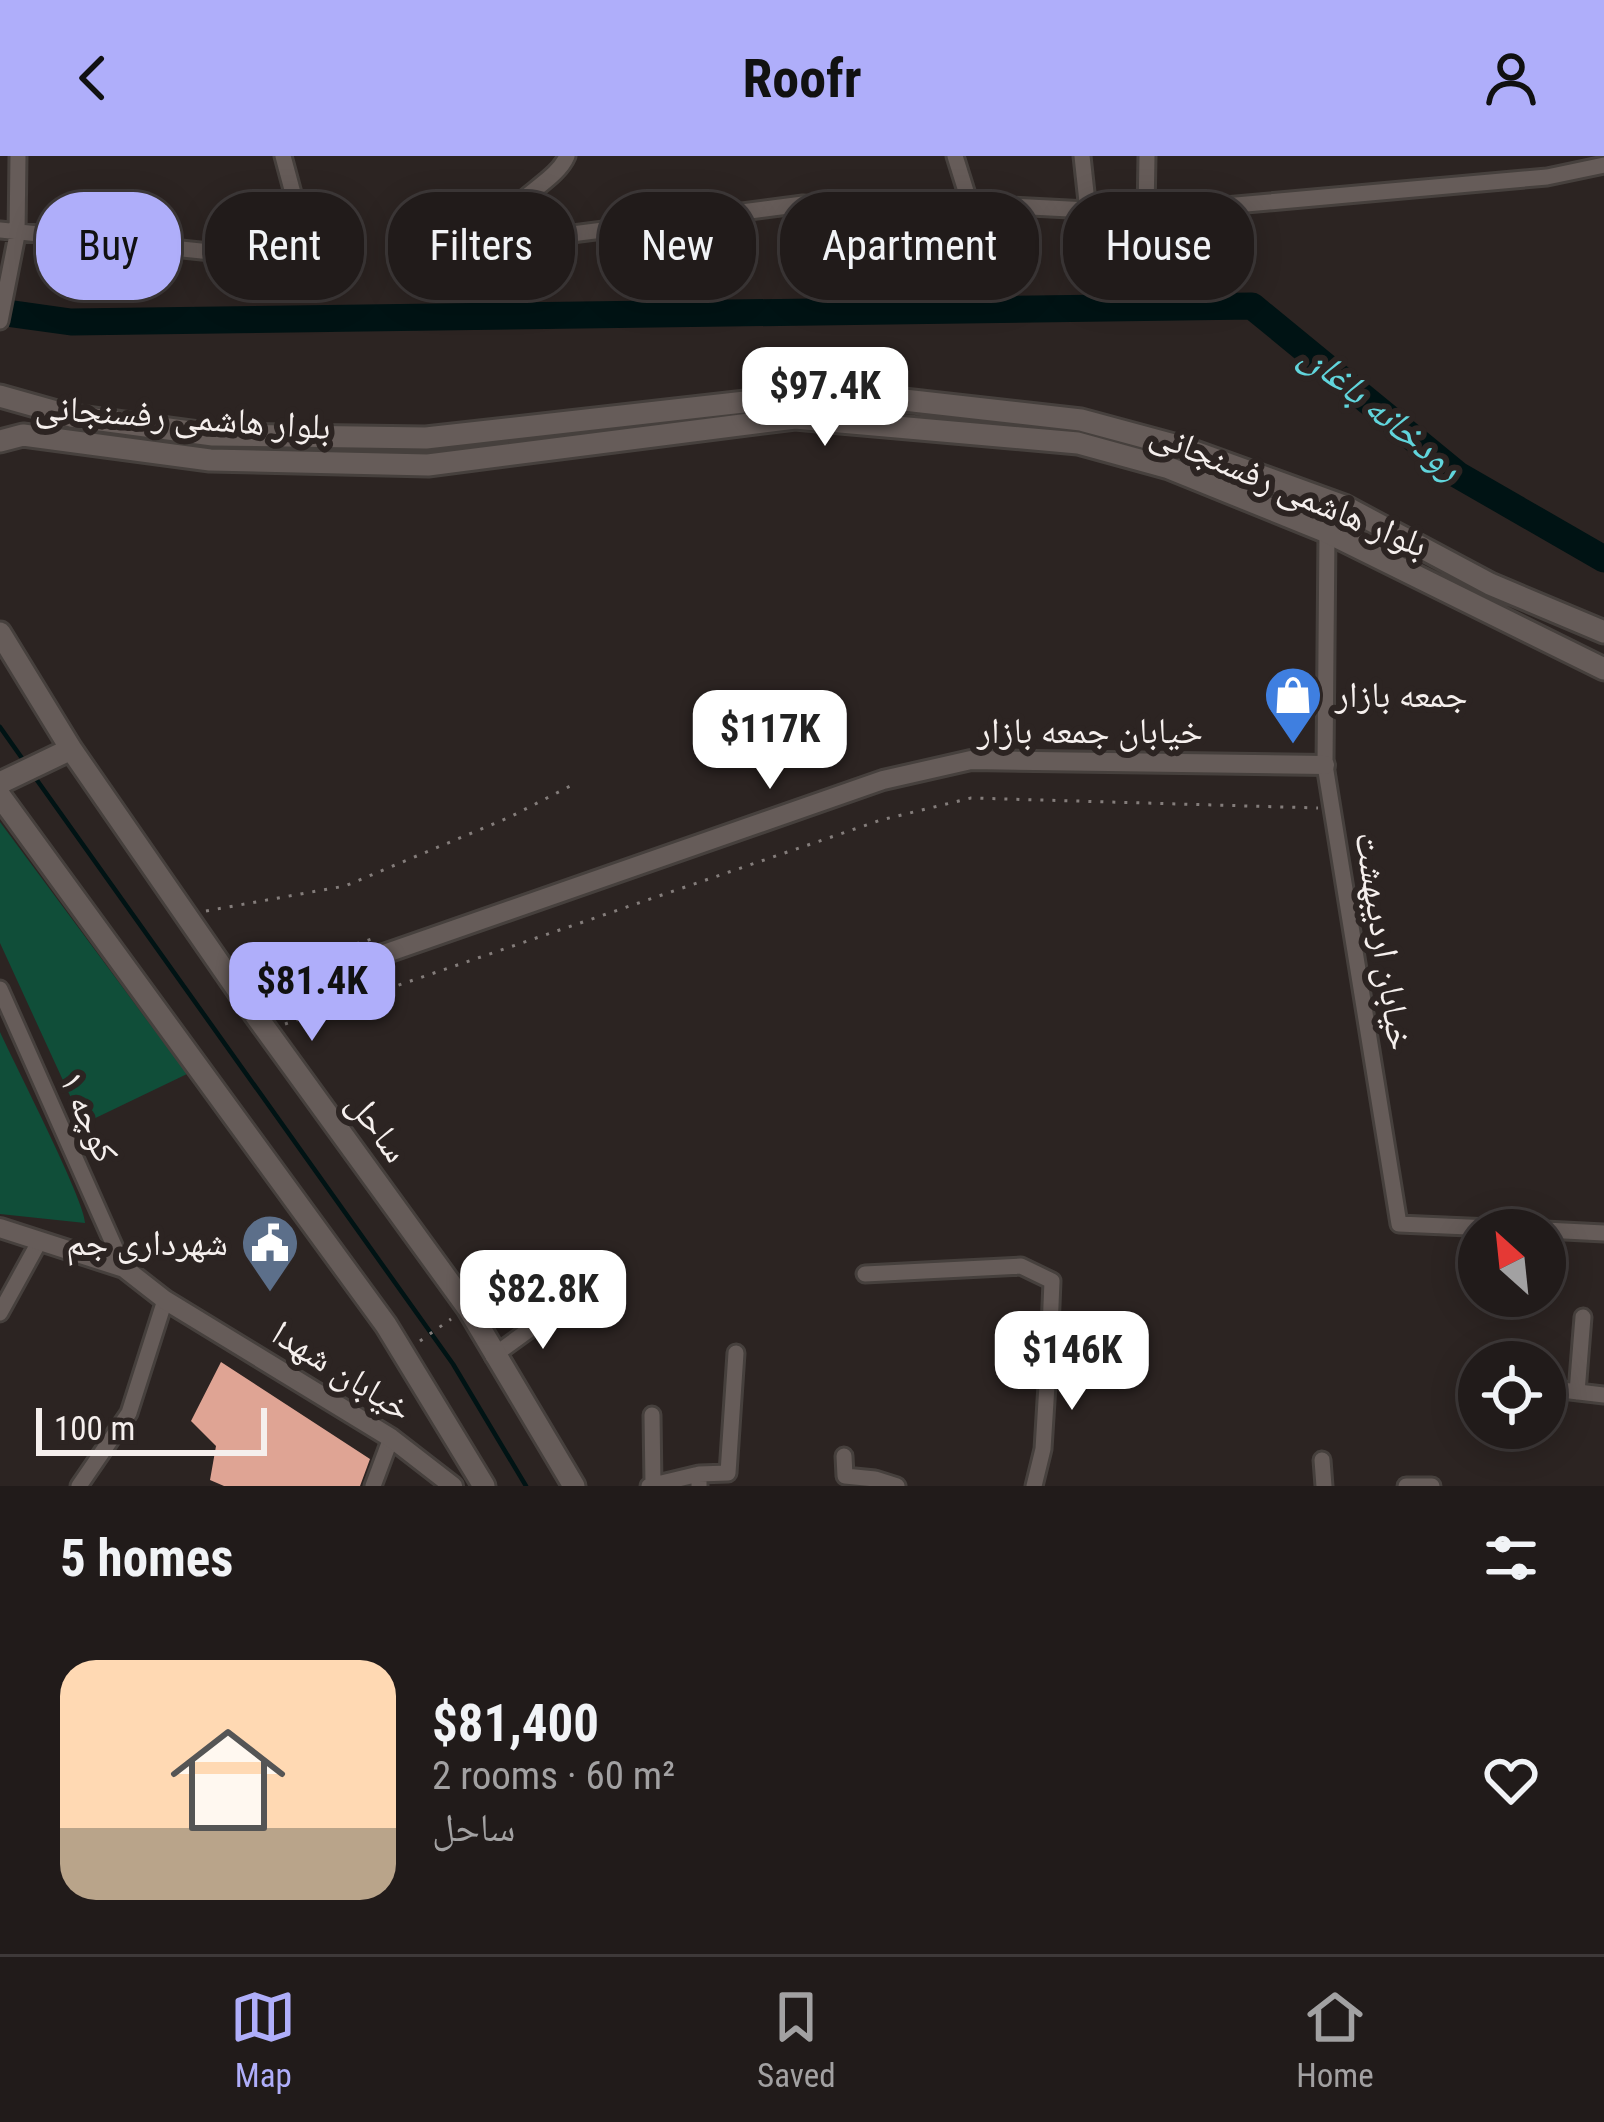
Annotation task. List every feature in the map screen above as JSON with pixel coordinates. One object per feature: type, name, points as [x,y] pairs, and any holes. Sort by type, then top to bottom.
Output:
[{"type":"main road","name":"بلوار هاشمی رفسنجانی","points":[[0,396],[71,416],[213,435],[426,438],[833,392],[1181,447],[1344,506],[1490,584],[1604,632]]},
{"type":"main road","points":[[0,396],[10,418],[0,441]]},
{"type":"main road","name":"بلوار هاشمی رفسنجانی","points":[[0,441],[23,435],[210,460],[428,465],[795,418],[1079,432],[1327,532],[1604,669]]},
{"type":"main road","points":[[210,460],[213,435]]},
{"type":"main road","name":"ساحل","points":[[0,633],[71,748],[246,1002],[467,1308],[574,1486]]},
{"type":"main road","points":[[0,783],[71,748]]},
{"type":"main road","points":[[0,796],[210,1078],[404,1352],[484,1486]]},
{"type":"street","points":[[0,321],[8,284],[8,232],[18,156]]},
{"type":"street","points":[[8,232],[278,259],[294,254],[302,245],[302,223],[283,156]]},
{"type":"street","points":[[567,156],[561,167],[517,199],[493,234],[495,244],[780,207]]},
{"type":"street","points":[[955,156],[966,192]]},
{"type":"street","points":[[1082,156],[1086,192]]},
{"type":"street","points":[[1146,192],[1147,156]]},
{"type":"street","points":[[1254,201],[1604,165]]},
{"type":"street","name":"خیابان اردیبهشت","points":[[1327,532],[1325,765],[1399,1224],[1458,1227]]},
{"type":"street","name":"خیابان جمعه بازار","points":[[246,1002],[905,775],[971,760],[1325,765]]},
{"type":"street","name":"کوچه ۱","points":[[0,989],[124,1268]]},
{"type":"street","name":"خیابان شهدا","points":[[0,1228],[124,1268],[165,1300],[391,1438],[453,1486]]},
{"type":"street","points":[[1566,1232],[1604,1233]]},
{"type":"street","points":[[0,1313],[39,1242]]},
{"type":"street","points":[[865,1274],[1021,1266],[1052,1281],[1043,1450],[1034,1486]]},
{"type":"street","points":[[79,1486],[129,1413],[165,1300]]},
{"type":"street","points":[[494,1356],[562,1306]]},
{"type":"street","points":[[1577,1392],[1583,1317]]},
{"type":"street","points":[[652,1415],[650,1485],[728,1473],[736,1353]]},
{"type":"street","points":[[1049,1353],[1129,1367]]},
{"type":"street","points":[[1566,1391],[1604,1395]]},
{"type":"street","points":[[374,1486],[391,1438]]},
{"type":"street","points":[[844,1456],[845,1475],[897,1486]]},
{"type":"street","points":[[1322,1460],[1324,1486]]},
{"type":"street","points":[[1406,1486],[1432,1486]]},
{"type":"path","points":[[187,915],[346,886],[510,818],[576,783]]},
{"type":"path","points":[[267,1030],[881,820],[970,798],[1270,803],[1332,809]]},
{"type":"path","points":[[404,1352],[467,1308]]},
{"type":"green space","points":[[0,822],[187,1074],[83,1124],[0,943]]},
{"type":"green space","points":[[0,1032],[62,1162],[85,1223],[0,1214]]},
{"type":"building","points":[[221,1362],[370,1459],[360,1486],[224,1486],[210,1480],[216,1446],[191,1421]]},
{"type":"waterway","name":"رودخانه باغان","points":[[0,312],[71,322],[1252,306],[1458,475],[1604,559]]},
{"type":"waterway","points":[[0,727],[24,761]]},
{"type":"waterway","points":[[34,776],[453,1364],[526,1486]]},
{"type":"place","name":"جمعه بازار","points":[[1293,746]]},
{"type":"place","name":"شهرداری جم","points":[[270,1294]]}]
